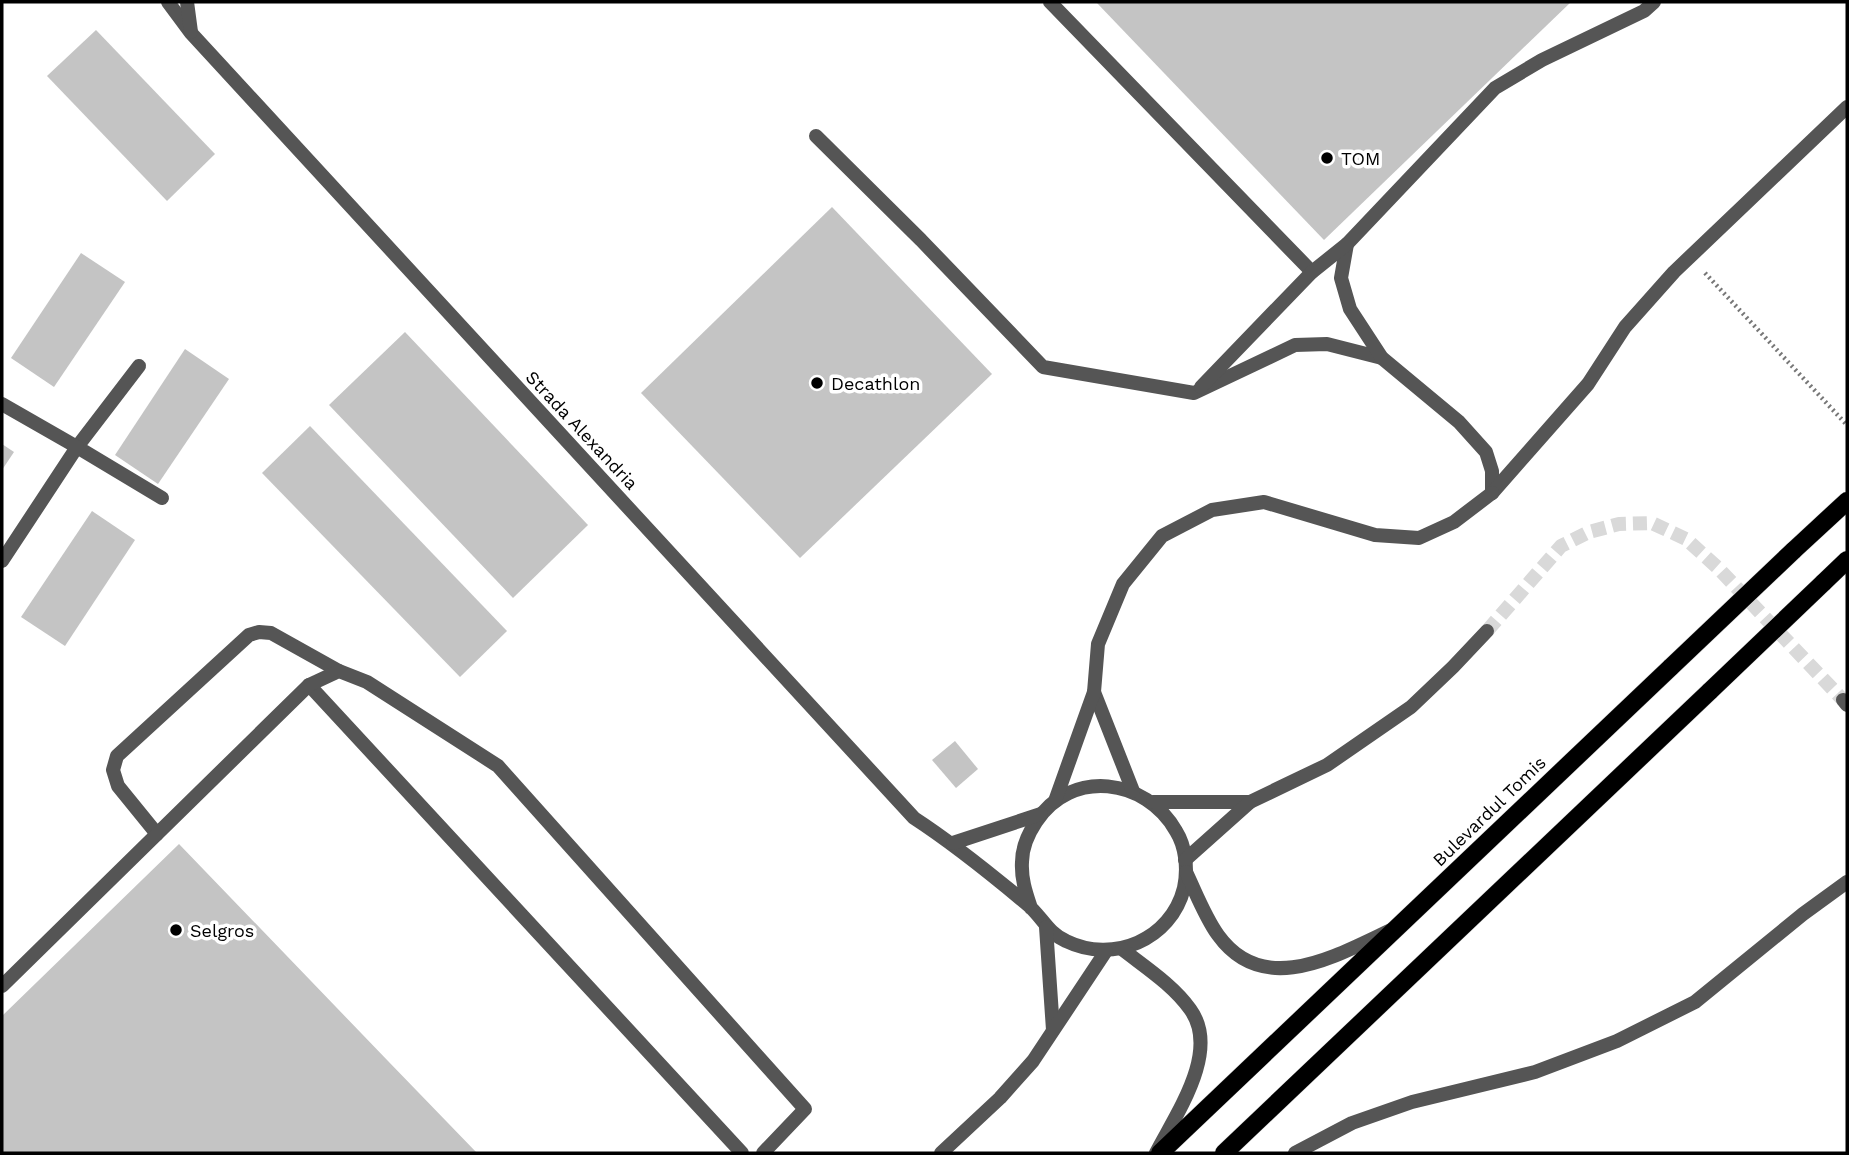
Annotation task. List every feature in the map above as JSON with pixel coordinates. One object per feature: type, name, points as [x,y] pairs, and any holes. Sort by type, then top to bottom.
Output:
[{"type":"main road","name":"Bulevardul Tomis","points":[[1158,1153],[1847,501]]},
{"type":"main road","points":[[1224,1153],[1847,559]]},
{"type":"street","name":"Strada Alexandria","points":[[168,2],[191,33],[914,818],[953,843],[1031,908]]},
{"type":"street","points":[[187,2],[191,33]]},
{"type":"street","points":[[1049,2],[1312,272]]},
{"type":"street","points":[[1194,393],[1312,272],[1347,244],[1496,88],[1542,60],[1644,11],[1654,2]]},
{"type":"street","points":[[1055,801],[1094,692],[1098,644],[1123,584],[1162,536],[1212,510],[1264,502],[1375,535],[1419,538],[1454,522],[1492,493],[1588,384],[1625,327],[1674,272],[1847,107]]},
{"type":"street","points":[[816,136],[1043,367],[1194,393],[1295,345],[1327,344],[1382,358]]},
{"type":"street","points":[[1347,244],[1341,278],[1350,309],[1382,358],[1459,422],[1486,452],[1492,471],[1492,493]]},
{"type":"street","points":[[2,561],[77,447],[139,366]]},
{"type":"street","points":[[2,404],[162,498]]},
{"type":"street","points":[[1398,926],[1330,958],[1301,968],[1271,968],[1245,960],[1228,947],[1217,933],[1186,866],[1180,838],[1169,818],[1153,802],[1133,791],[1107,786],[1079,789],[1055,801],[1041,814],[1027,835],[1021,860],[1023,885],[1031,908],[1046,927],[1064,940],[1084,949],[1106,951],[1122,949],[1150,937],[1162,927],[1179,902],[1186,866],[1250,802],[1327,765],[1411,707],[1487,631]]},
{"type":"street","points":[[157,834],[118,786],[113,770],[117,756],[249,635],[271,633],[339,671],[367,682],[498,765],[805,1109],[763,1153]]},
{"type":"street","points":[[2,986],[309,685],[339,671]]},
{"type":"street","points":[[309,685],[742,1153]]},
{"type":"street","points":[[1094,692],[1133,791]]},
{"type":"street","points":[[1153,802],[1250,802]]},
{"type":"street","points":[[953,843],[1041,814]]},
{"type":"street","points":[[1296,1153],[1305,1146],[1364,1118],[1412,1102],[1535,1072],[1617,1041],[1695,1002],[1803,914],[1847,882]]},
{"type":"street","points":[[1046,927],[1053,1030]]},
{"type":"street","points":[[1122,949],[1176,992],[1192,1011],[1200,1032],[1200,1058],[1193,1081],[1158,1153]]},
{"type":"street","points":[[942,1153],[1000,1098],[1033,1061],[1106,951]]},
{"type":"path","points":[[1704,273],[1847,425]]},
{"type":"building","name":"TOM","points":[[1096,2],[1571,2],[1324,240]]},
{"type":"building","points":[[96,30],[215,154],[167,201],[47,76]]},
{"type":"building","name":"Decathlon","points":[[832,207],[992,374],[800,558],[641,393]]},
{"type":"building","points":[[81,253],[125,282],[54,387],[11,358]]},
{"type":"building","points":[[405,332],[588,525],[513,598],[329,405]]},
{"type":"building","points":[[185,349],[229,379],[158,484],[115,455]]},
{"type":"building","points":[[310,426],[507,631],[460,677],[262,473]]},
{"type":"building","points":[[2,444],[14,452],[2,470]]},
{"type":"building","points":[[92,511],[135,540],[65,646],[21,617]]},
{"type":"building","points":[[955,741],[978,769],[956,788],[932,760]]},
{"type":"building","name":"Selgros","points":[[179,844],[477,1153],[2,1153],[2,1016]]},
{"type":"tunnel","points":[[1487,631],[1561,546],[1589,532],[1619,524],[1652,523],[1686,539],[1718,568],[1843,700]]},
{"type":"place","name":"TOM","points":[[1327,158]]},
{"type":"place","name":"Decathlon","points":[[817,383]]},
{"type":"place","name":"Selgros","points":[[176,930]]}]
